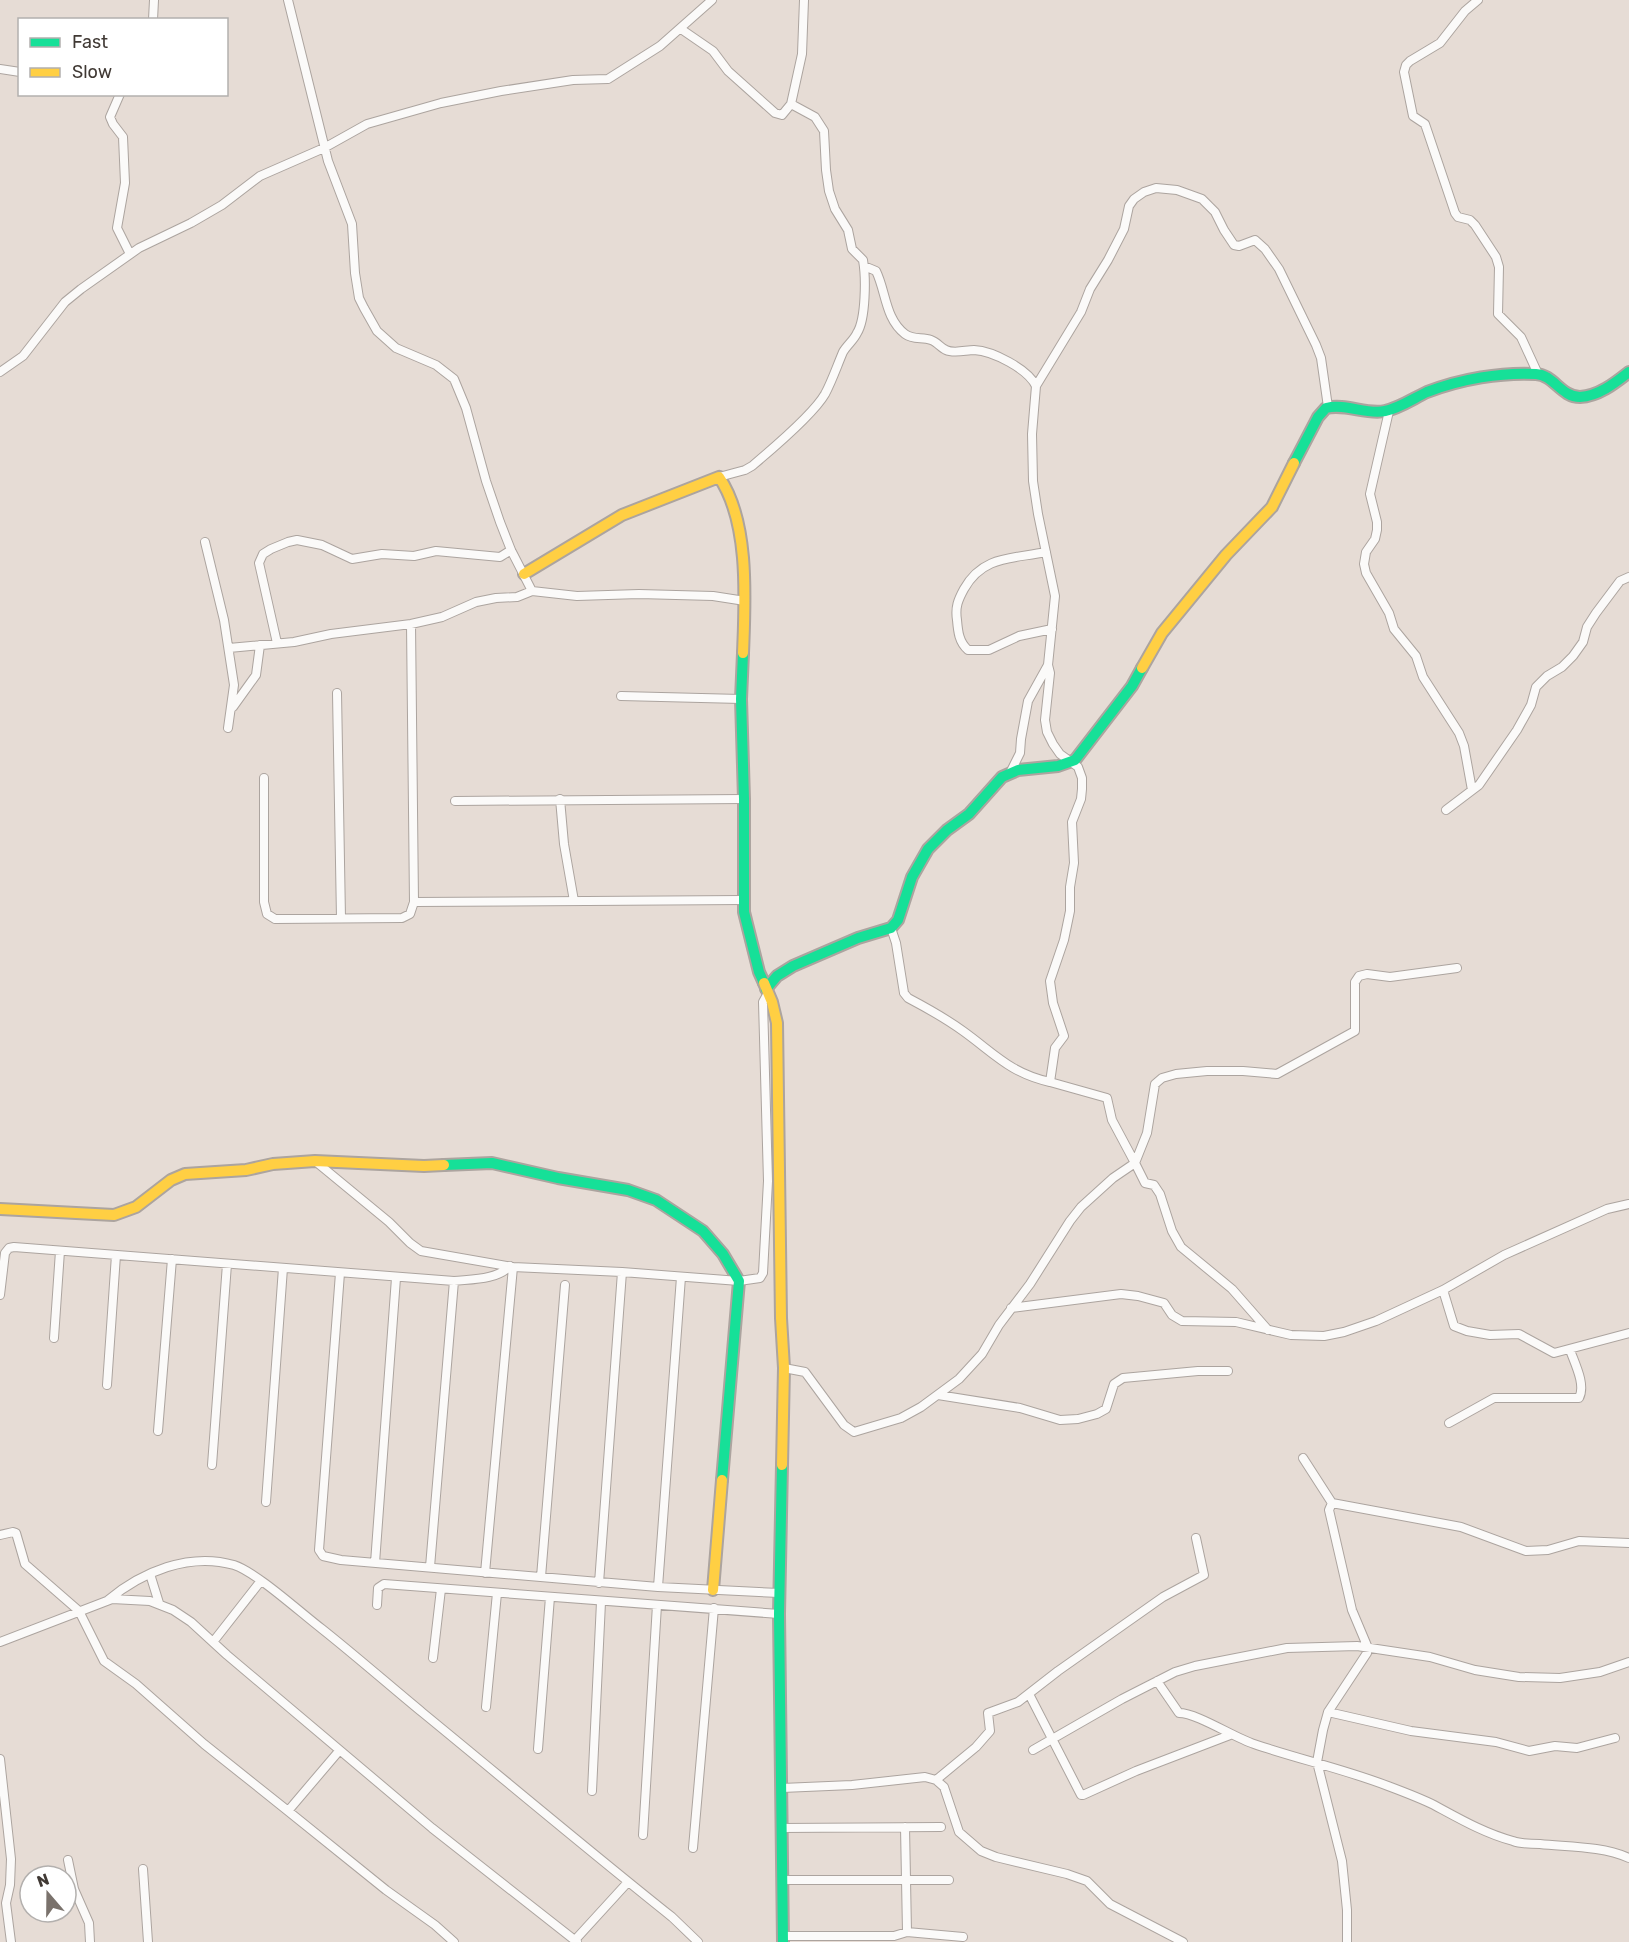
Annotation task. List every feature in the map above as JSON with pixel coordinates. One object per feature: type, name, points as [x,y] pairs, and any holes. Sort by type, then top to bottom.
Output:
[{"type":"street","points":[[153,18],[154,0]]},
{"type":"street","points":[[288,0],[324,148],[352,224],[355,273],[364,308],[377,331],[396,348],[436,365],[454,379],[466,408],[486,481],[512,550],[532,591]]},
{"type":"street","points":[[0,372],[23,356],[65,302],[130,254],[222,205],[260,176],[324,148],[367,124],[441,103],[573,80],[608,80],[660,46],[712,0]]},
{"type":"street","points":[[681,29],[713,51],[728,71],[775,113],[782,115],[791,104],[802,54],[804,0]]},
{"type":"street","points":[[1478,0],[1465,11],[1440,44],[1410,61],[1404,72],[1413,116],[1425,124],[1455,213],[1458,217],[1470,220],[1475,225],[1496,257],[1499,267],[1498,314],[1521,337],[1538,374]]},
{"type":"street","points":[[0,69],[18,72]]},
{"type":"street","points":[[119,96],[110,117],[123,137],[125,183],[117,228],[130,254]]},
{"type":"street","points":[[524,574],[622,515],[752,466],[824,397],[844,351],[857,334],[861,324],[864,266],[861,257],[852,249],[848,230],[835,209],[826,170],[824,131],[815,117],[791,104]]},
{"type":"street","points":[[1050,1082],[1055,1048],[1064,1036],[1053,1004],[1050,981],[1064,940],[1070,911],[1070,887],[1074,863],[1072,822],[1081,799],[1082,789],[1080,770],[1060,754],[1053,744],[1047,732],[1045,720],[1055,596],[1033,481],[1032,434],[1036,386],[1081,312],[1090,289],[1124,229],[1132,202],[1144,192],[1156,188],[1167,188],[1190,194],[1207,202],[1234,244],[1239,246],[1256,240],[1265,249],[1279,269],[1319,351],[1328,407]]},
{"type":"street","points":[[864,266],[876,272],[887,306],[898,327],[910,338],[930,339],[949,351],[979,351],[997,356],[1027,373],[1036,386]]},
{"type":"street","points":[[315,1161],[421,1251],[512,1266],[739,1281],[760,1278],[763,1273],[768,1181],[762,1002],[777,976],[793,966],[858,938],[891,928],[901,914],[912,877],[928,849],[947,830],[969,814],[1002,777],[1010,773],[1072,762],[1078,757],[1132,686],[1162,633],[1226,555],[1272,507],[1318,417],[1328,407],[1340,406],[1368,412],[1389,411],[1420,396],[1465,380],[1538,374],[1551,379],[1563,392],[1585,396],[1610,387],[1629,372]]},
{"type":"street","points":[[1389,411],[1370,494],[1377,530],[1375,539],[1366,552],[1364,564],[1366,573],[1389,613],[1394,629],[1416,656],[1423,677],[1459,733],[1464,746],[1472,790]]},
{"type":"street","points":[[719,477],[728,490],[733,505],[734,520],[742,551],[745,601],[741,699],[744,900],[749,932],[777,1023],[781,1318],[784,1368],[779,1593],[783,1939],[894,1936],[907,1932],[963,1937]]},
{"type":"street","points":[[277,643],[259,563],[263,554],[280,544],[297,540],[322,545],[352,558],[382,554],[414,556],[436,550],[500,557],[512,550]]},
{"type":"street","points":[[205,542],[225,620],[234,685],[228,728]]},
{"type":"street","points":[[1046,552],[995,561],[976,572],[957,600],[956,610],[959,635],[962,645],[968,650],[989,650],[1019,636],[1052,629]]},
{"type":"street","points":[[1446,810],[1479,785],[1517,730],[1531,705],[1536,687],[1573,656],[1583,642],[1587,627],[1596,614],[1620,581],[1629,577]]},
{"type":"street","points":[[229,648],[411,624],[442,617],[476,602],[517,597],[532,591],[577,596],[639,594],[712,597],[745,601]]},
{"type":"street","points":[[264,778],[264,902],[267,914],[276,919],[402,918],[412,911],[414,902],[411,624]]},
{"type":"street","points":[[232,708],[256,675],[261,645]]},
{"type":"street","points":[[1010,773],[1020,753],[1028,701],[1048,664]]},
{"type":"street","points":[[337,693],[341,918]]},
{"type":"street","points":[[621,696],[741,699]]},
{"type":"street","points":[[560,799],[564,844],[574,901]]},
{"type":"street","points":[[455,801],[744,799]]},
{"type":"street","points":[[414,902],[744,900]]},
{"type":"street","points":[[891,928],[896,943],[904,993],[908,998],[940,1014],[1016,1071],[1033,1078],[1107,1098],[1112,1120],[1145,1183],[1154,1185],[1160,1194],[1172,1231],[1181,1247],[1232,1289],[1268,1330]]},
{"type":"street","points":[[784,1368],[805,1372],[844,1425],[854,1432],[900,1418],[921,1407],[959,1379],[982,1354],[1011,1308],[1082,1207],[1113,1178],[1135,1164],[1147,1133],[1155,1084],[1162,1078],[1176,1074],[1220,1070],[1277,1074],[1355,1031],[1355,981],[1359,976],[1367,974],[1390,977],[1457,968]]},
{"type":"street","points":[[0,1203],[5,1209],[114,1215],[136,1207],[171,1180],[184,1174],[246,1170],[268,1164],[315,1161],[424,1166],[492,1163],[558,1178],[628,1190],[656,1200],[704,1231],[723,1254],[739,1281],[713,1590]]},
{"type":"street","points":[[1011,1308],[1120,1294],[1138,1296],[1164,1304],[1172,1315],[1182,1320],[1236,1322],[1268,1330],[1324,1336],[1376,1321],[1443,1290],[1504,1255],[1607,1209],[1629,1204]]},
{"type":"street","points":[[0,1295],[5,1253],[9,1248],[454,1281],[495,1276],[512,1266]]},
{"type":"street","points":[[54,1338],[60,1251]]},
{"type":"street","points":[[107,1385],[116,1255]]},
{"type":"street","points":[[158,1431],[172,1259]]},
{"type":"street","points":[[212,1465],[227,1264]]},
{"type":"street","points":[[485,1573],[512,1266]]},
{"type":"street","points":[[266,1502],[283,1268]]},
{"type":"street","points":[[599,1583],[622,1272]]},
{"type":"street","points":[[340,1273],[319,1550],[323,1556],[340,1560],[599,1583],[779,1593]]},
{"type":"street","points":[[658,1587],[681,1276]]},
{"type":"street","points":[[375,1563],[396,1278]]},
{"type":"street","points":[[430,1567],[454,1281]]},
{"type":"street","points":[[541,1577],[565,1285]]},
{"type":"street","points":[[1443,1290],[1452,1322],[1458,1328],[1490,1335],[1519,1334],[1554,1353],[1629,1333]]},
{"type":"street","points":[[1449,1423],[1494,1398],[1579,1398],[1581,1383],[1570,1350]]},
{"type":"street","points":[[938,1395],[1020,1408],[1059,1420],[1078,1419],[1106,1409],[1114,1384],[1123,1378],[1198,1371],[1228,1371]]},
{"type":"street","points":[[1303,1458],[1332,1503],[1461,1527],[1526,1551],[1548,1550],[1580,1541],[1629,1543]]},
{"type":"street","points":[[1332,1503],[1329,1510],[1347,1589],[1368,1648],[1368,1653],[1328,1712],[1317,1762],[1342,1861],[1347,1902],[1347,1942]]},
{"type":"street","points":[[0,1535],[15,1532],[25,1564],[79,1611],[104,1661],[136,1684],[204,1744],[288,1812],[454,1942]]},
{"type":"street","points":[[936,1780],[976,1747],[990,1731],[988,1713],[1018,1702],[1163,1597],[1204,1575],[1196,1538]]},
{"type":"street","points":[[108,1600],[121,1589],[150,1574],[182,1563],[208,1562],[237,1566],[343,1645],[672,1917],[698,1942]]},
{"type":"street","points":[[150,1574],[159,1604]]},
{"type":"street","points":[[213,1642],[260,1582]]},
{"type":"street","points":[[377,1605],[378,1588],[381,1584],[779,1614]]},
{"type":"street","points":[[433,1658],[441,1589]]},
{"type":"street","points":[[486,1707],[497,1593]]},
{"type":"street","points":[[538,1749],[550,1597]]},
{"type":"street","points":[[0,1642],[108,1600],[132,1599],[159,1604],[191,1622],[339,1751],[432,1828],[576,1941],[628,1882]]},
{"type":"street","points":[[592,1791],[601,1602]]},
{"type":"street","points":[[643,1835],[657,1605]]},
{"type":"street","points":[[693,1848],[714,1608]]},
{"type":"street","points":[[1033,1750],[1157,1681],[1195,1666],[1287,1648],[1334,1645],[1368,1648],[1430,1657],[1475,1670],[1519,1677],[1560,1678],[1600,1672],[1629,1662]]},
{"type":"street","points":[[1157,1681],[1178,1712],[1190,1713],[1230,1735],[1252,1743],[1317,1762],[1405,1793],[1433,1804],[1461,1821],[1515,1842],[1585,1848],[1629,1858]]},
{"type":"street","points":[[1029,1694],[1051,1739],[1083,1795],[1157,1762],[1230,1735]]},
{"type":"street","points":[[1328,1712],[1411,1731],[1496,1742],[1529,1751],[1555,1746],[1577,1748],[1615,1738]]},
{"type":"street","points":[[288,1812],[339,1751]]},
{"type":"street","points":[[0,1759],[11,1859],[10,1886],[6,1903],[11,1942]]},
{"type":"street","points":[[782,1788],[852,1785],[925,1778],[936,1780],[944,1786],[959,1832],[981,1851],[1087,1881],[1110,1904],[1183,1942]]},
{"type":"street","points":[[905,1827],[907,1932]]},
{"type":"street","points":[[782,1828],[941,1827]]},
{"type":"street","points":[[68,1860],[74,1889],[89,1923],[90,1942]]},
{"type":"street","points":[[143,1869],[148,1942]]},
{"type":"street","points":[[783,1880],[949,1880]]},
{"type":"traffic: fast","points":[[1294,463],[1318,417],[1326,408],[1385,411],[1440,387],[1481,377],[1509,374],[1542,375],[1568,394],[1580,397],[1600,392],[1629,372]]},
{"type":"traffic: fast","points":[[743,653],[741,699],[744,912],[759,972],[764,983]]},
{"type":"traffic: fast","points":[[766,989],[777,976],[793,966],[858,938],[891,928],[898,920],[912,877],[928,849],[947,830],[969,814],[1002,777],[1018,770],[1058,766],[1075,760],[1132,686],[1142,668]]},
{"type":"traffic: fast","points":[[444,1165],[492,1163],[558,1178],[628,1190],[656,1200],[703,1231],[723,1254],[739,1281],[722,1480]]},
{"type":"traffic: fast","points":[[782,1465],[779,1614],[783,1942]]},
{"type":"traffic: slow","points":[[1142,668],[1162,633],[1226,555],[1272,507],[1294,463]]},
{"type":"traffic: slow","points":[[524,574],[622,515],[719,477],[729,495],[741,539],[744,586],[743,653]]},
{"type":"traffic: slow","points":[[764,983],[777,1023],[781,1318],[784,1368],[782,1465]]},
{"type":"traffic: slow","points":[[0,1209],[114,1215],[136,1207],[171,1180],[185,1174],[246,1170],[273,1164],[315,1161],[444,1165]]},
{"type":"traffic: slow","points":[[713,1590],[722,1480]]}]
